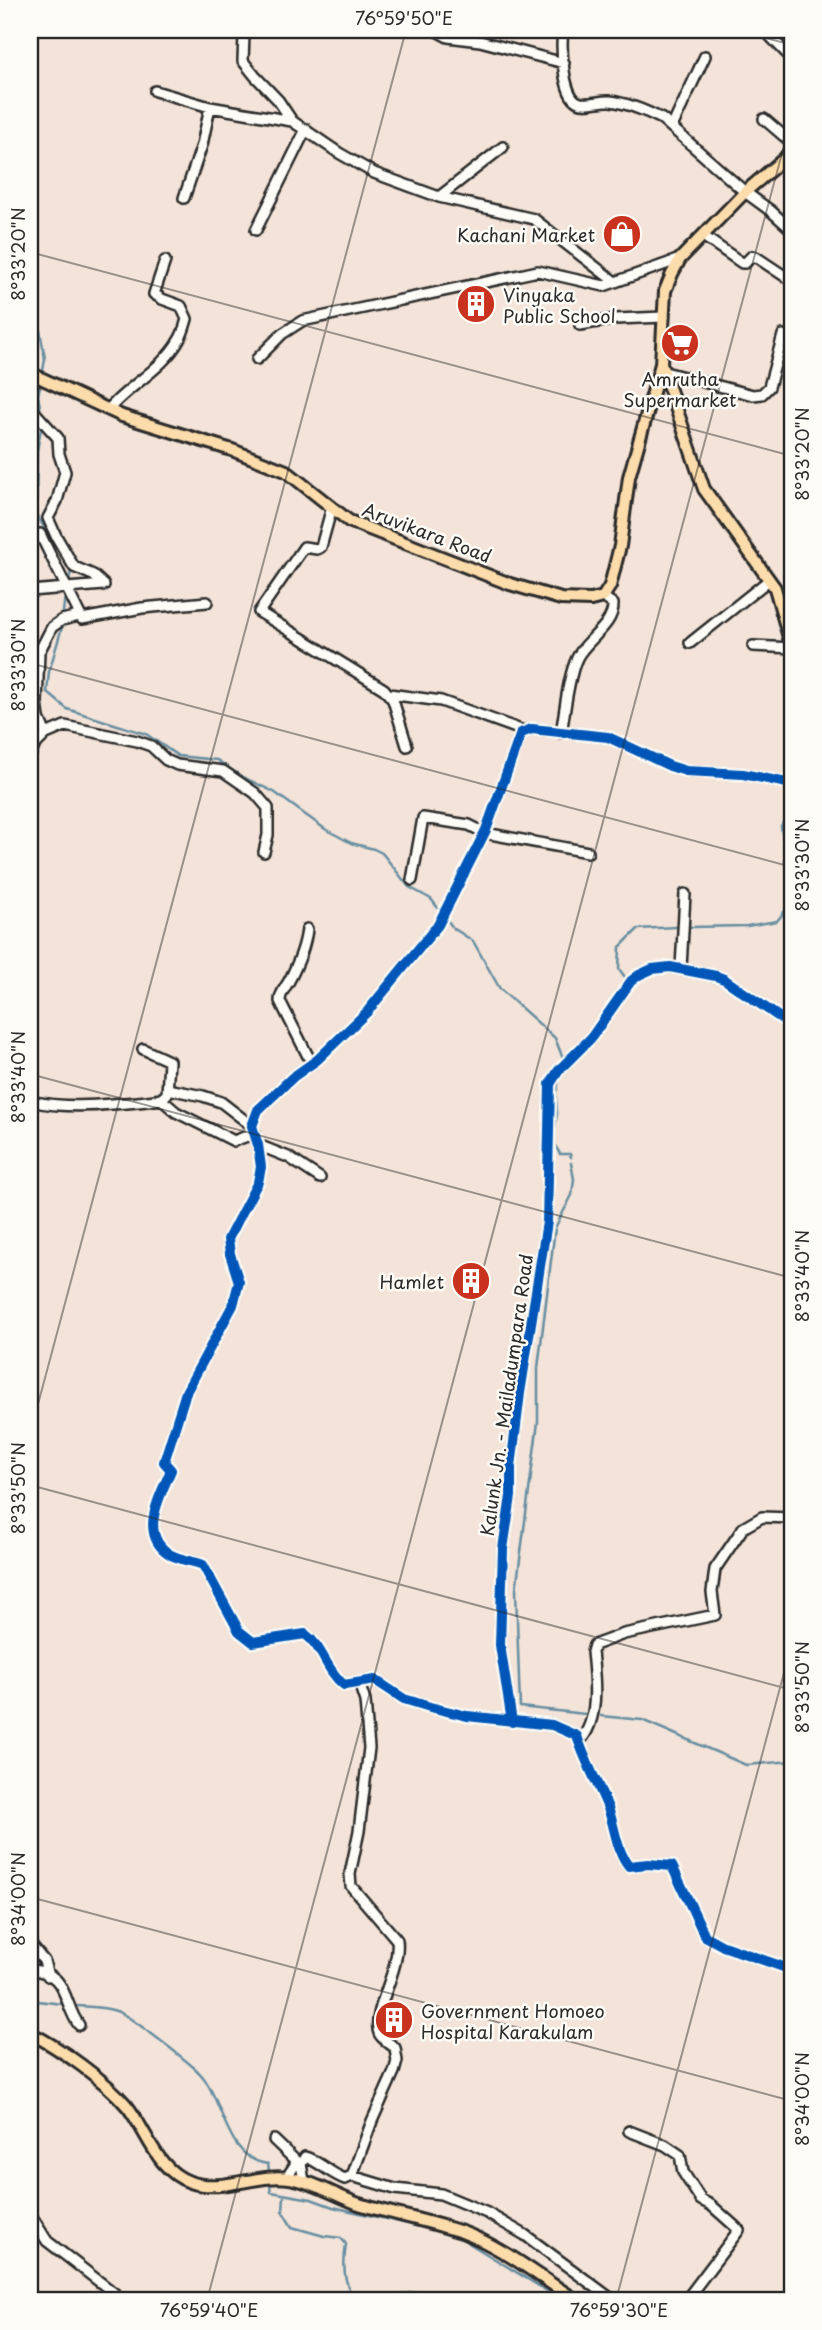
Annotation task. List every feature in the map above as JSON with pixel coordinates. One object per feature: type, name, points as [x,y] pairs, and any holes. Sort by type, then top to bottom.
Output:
[{"type":"main road","points":[[603,597],[610,586],[620,546],[629,477],[663,368],[665,291],[680,259],[745,192],[790,156]]},
{"type":"main road","points":[[663,368],[695,470],[704,489],[775,588],[792,648]]},
{"type":"main road","name":"Aruvikara Road","points":[[30,376],[122,416],[232,450],[286,471],[349,521],[537,594],[561,600],[591,600],[603,597]]},
{"type":"main road","points":[[792,839],[792,862]]},
{"type":"main road","points":[[30,2033],[107,2085],[128,2107],[163,2163],[176,2176],[207,2186],[288,2177],[304,2181],[358,2203],[463,2233],[489,2244],[576,2300]]},
{"type":"street","points":[[240,30],[244,35],[243,61],[278,100],[292,121]]},
{"type":"street","points":[[435,30],[448,37],[480,41],[564,63]]},
{"type":"street","points":[[563,30],[561,46],[569,94],[576,102],[584,104],[610,101],[646,111],[672,127],[791,229]]},
{"type":"street","points":[[766,32],[792,59]]},
{"type":"street","points":[[672,127],[705,56]]},
{"type":"street","points":[[155,91],[210,107],[292,121],[374,173],[439,197],[534,219],[615,282]]},
{"type":"street","points":[[184,198],[202,145],[210,107]]},
{"type":"street","points":[[764,119],[792,143]]},
{"type":"street","points":[[256,230],[306,129]]},
{"type":"street","points":[[439,197],[503,147]]},
{"type":"street","points":[[703,236],[742,263],[752,256],[756,257],[792,281]]},
{"type":"street","points":[[257,359],[282,334],[302,321],[538,271],[597,285],[615,282],[680,259]]},
{"type":"street","points":[[108,410],[118,398],[167,357],[184,330],[187,319],[181,306],[154,294],[165,261]]},
{"type":"street","points":[[580,325],[616,319],[664,317]]},
{"type":"street","points":[[663,368],[753,395],[766,393],[783,335]]},
{"type":"street","points":[[30,591],[104,585],[93,575],[74,568],[55,536],[48,518],[57,501],[65,472],[59,454],[58,438],[32,410]]},
{"type":"street","points":[[332,507],[321,547],[304,547],[259,612],[389,694],[440,701],[524,731],[532,729],[608,737],[686,771],[743,774],[792,784]]},
{"type":"street","points":[[40,534],[79,616],[84,619],[142,608],[207,602]]},
{"type":"street","points":[[690,643],[769,580]]},
{"type":"street","points":[[561,733],[576,660],[613,609],[613,604],[603,597]]},
{"type":"street","points":[[46,734],[39,718],[37,704],[39,652],[52,627],[62,620],[79,616]]},
{"type":"street","points":[[753,646],[792,648]]},
{"type":"street","points":[[389,694],[407,746]]},
{"type":"street","points":[[30,755],[34,746],[46,734],[65,726],[137,741],[151,746],[166,760],[177,765],[229,774],[256,793],[268,808],[268,835],[264,852]]},
{"type":"street","points":[[524,731],[485,833],[438,925],[367,1013],[258,1110],[253,1129],[261,1167],[258,1182],[228,1239],[239,1282],[233,1305],[186,1392],[164,1462],[171,1470],[152,1524],[155,1540],[164,1550],[179,1558],[203,1565],[244,1636],[253,1642],[305,1634],[315,1642],[328,1668],[344,1685],[375,1680],[404,1699],[467,1716],[552,1725],[577,1736],[608,1808],[623,1858],[629,1866],[672,1866],[705,1936],[723,1946],[792,1970]]},
{"type":"street","points":[[412,880],[423,818],[469,825],[485,833],[588,852]]},
{"type":"street","points":[[685,894],[681,968],[724,979],[792,1026]]},
{"type":"street","points":[[307,929],[302,955],[280,994],[280,1001],[312,1064]]},
{"type":"street","name":"Kalunk Jn. - Mailadumpara Road","points":[[512,1722],[500,1645],[503,1549],[511,1496],[511,1467],[520,1393],[547,1222],[550,1084],[591,1038],[631,981],[652,970],[681,968]]},
{"type":"street","points":[[30,1101],[56,1107],[92,1107],[141,1103],[160,1098],[167,1094],[169,1089],[169,1061],[143,1049]]},
{"type":"street","points":[[169,1089],[221,1102],[253,1129]]},
{"type":"street","points":[[160,1098],[176,1112],[234,1141],[253,1129]]},
{"type":"street","points":[[258,1145],[288,1157],[320,1178]]},
{"type":"street","points":[[579,1742],[589,1730],[593,1714],[594,1645],[624,1634],[715,1615],[712,1592],[715,1569],[743,1528],[762,1517],[792,1518]]},
{"type":"street","points":[[352,2176],[397,2061],[395,2048],[381,2037],[378,2031],[379,2014],[397,1964],[397,1940],[351,1885],[350,1874],[359,1830],[369,1748],[365,1701],[359,1682]]},
{"type":"street","points":[[30,1944],[44,1961],[48,1976]]},
{"type":"street","points":[[30,1970],[48,1976],[64,1990],[79,2025]]},
{"type":"street","points":[[629,2131],[665,2145],[680,2155],[683,2172],[701,2200],[739,2230],[686,2300]]},
{"type":"street","points":[[274,2140],[297,2162],[288,2177]]},
{"type":"street","points":[[304,2181],[300,2164],[304,2157],[345,2179],[352,2176],[396,2189],[441,2194],[487,2213],[525,2235],[612,2300]]},
{"type":"street","points":[[30,2214],[47,2241],[87,2275],[123,2300]]},
{"type":"waterway","points":[[30,292],[34,296],[45,359],[43,371]]},
{"type":"waterway","points":[[40,386],[38,395],[41,413]]},
{"type":"waterway","points":[[42,423],[37,451],[36,514],[71,571],[69,581]]},
{"type":"waterway","points":[[63,612],[65,595]]},
{"type":"waterway","points":[[62,627],[49,672],[47,692],[67,709],[146,734],[178,756],[217,760],[241,776],[274,792],[325,829],[351,843],[382,853],[409,887],[431,899],[438,908]]},
{"type":"waterway","points":[[792,814],[781,826],[792,900]]},
{"type":"waterway","points":[[690,927],[747,926],[777,921],[792,902]]},
{"type":"waterway","points":[[448,921],[453,928],[473,941],[500,989],[555,1038],[562,1056]]},
{"type":"waterway","points":[[625,977],[619,969],[620,947],[638,929],[676,927]]},
{"type":"waterway","points":[[697,977],[728,986]]},
{"type":"waterway","points":[[756,996],[792,1019]]},
{"type":"waterway","points":[[571,1157],[570,1154],[560,1154],[553,1142],[557,1114],[556,1094],[560,1076],[595,1040]]},
{"type":"waterway","points":[[571,1163],[574,1179],[572,1195],[555,1228],[538,1368],[538,1422],[516,1590],[520,1707],[585,1714]]},
{"type":"waterway","points":[[601,1716],[642,1720],[746,1765],[792,1761]]},
{"type":"waterway","points":[[30,2000],[62,2004]]},
{"type":"waterway","points":[[78,2006],[107,2009],[123,2014],[188,2062],[210,2088],[235,2142],[254,2160],[268,2164],[269,2170]]},
{"type":"waterway","points":[[270,2186],[271,2192],[311,2199],[462,2239],[562,2300]]},
{"type":"waterway","points":[[284,2196],[283,2212],[292,2227],[341,2238],[346,2244],[345,2273],[355,2300]]},
{"type":"waterway","points":[[386,2300],[421,2292],[457,2300]]},
{"type":"cycle path","points":[[792,784],[743,774],[686,771],[608,737],[532,729],[521,733],[486,830],[438,925],[367,1012],[317,1060],[293,1077],[258,1110],[252,1126],[261,1167],[258,1182],[228,1239],[239,1282],[233,1305],[186,1392],[164,1462],[171,1470],[157,1503],[153,1526],[161,1547],[171,1555],[203,1565],[239,1631],[253,1642],[305,1634],[344,1685],[375,1680],[404,1699],[430,1707],[467,1716],[552,1725],[577,1736],[608,1808],[621,1853],[629,1866],[672,1866],[705,1936],[723,1946],[792,1970]]},
{"type":"cycle path","points":[[512,1722],[500,1645],[503,1549],[511,1496],[511,1467],[520,1393],[547,1222],[550,1084],[559,1070],[591,1038],[631,981],[652,969],[670,967],[724,979],[792,1026]]},
{"type":"place","name":"Kachani Market","points":[[622,234]]},
{"type":"place","name":"Vinyaka Public School","points":[[476,304]]},
{"type":"place","name":"Amrutha Supermarket","points":[[680,343]]},
{"type":"place","name":"Hamlet","points":[[471,1281]]},
{"type":"place","name":"Government Homoeo Hospital Karakulam","points":[[394,2020]]}]
